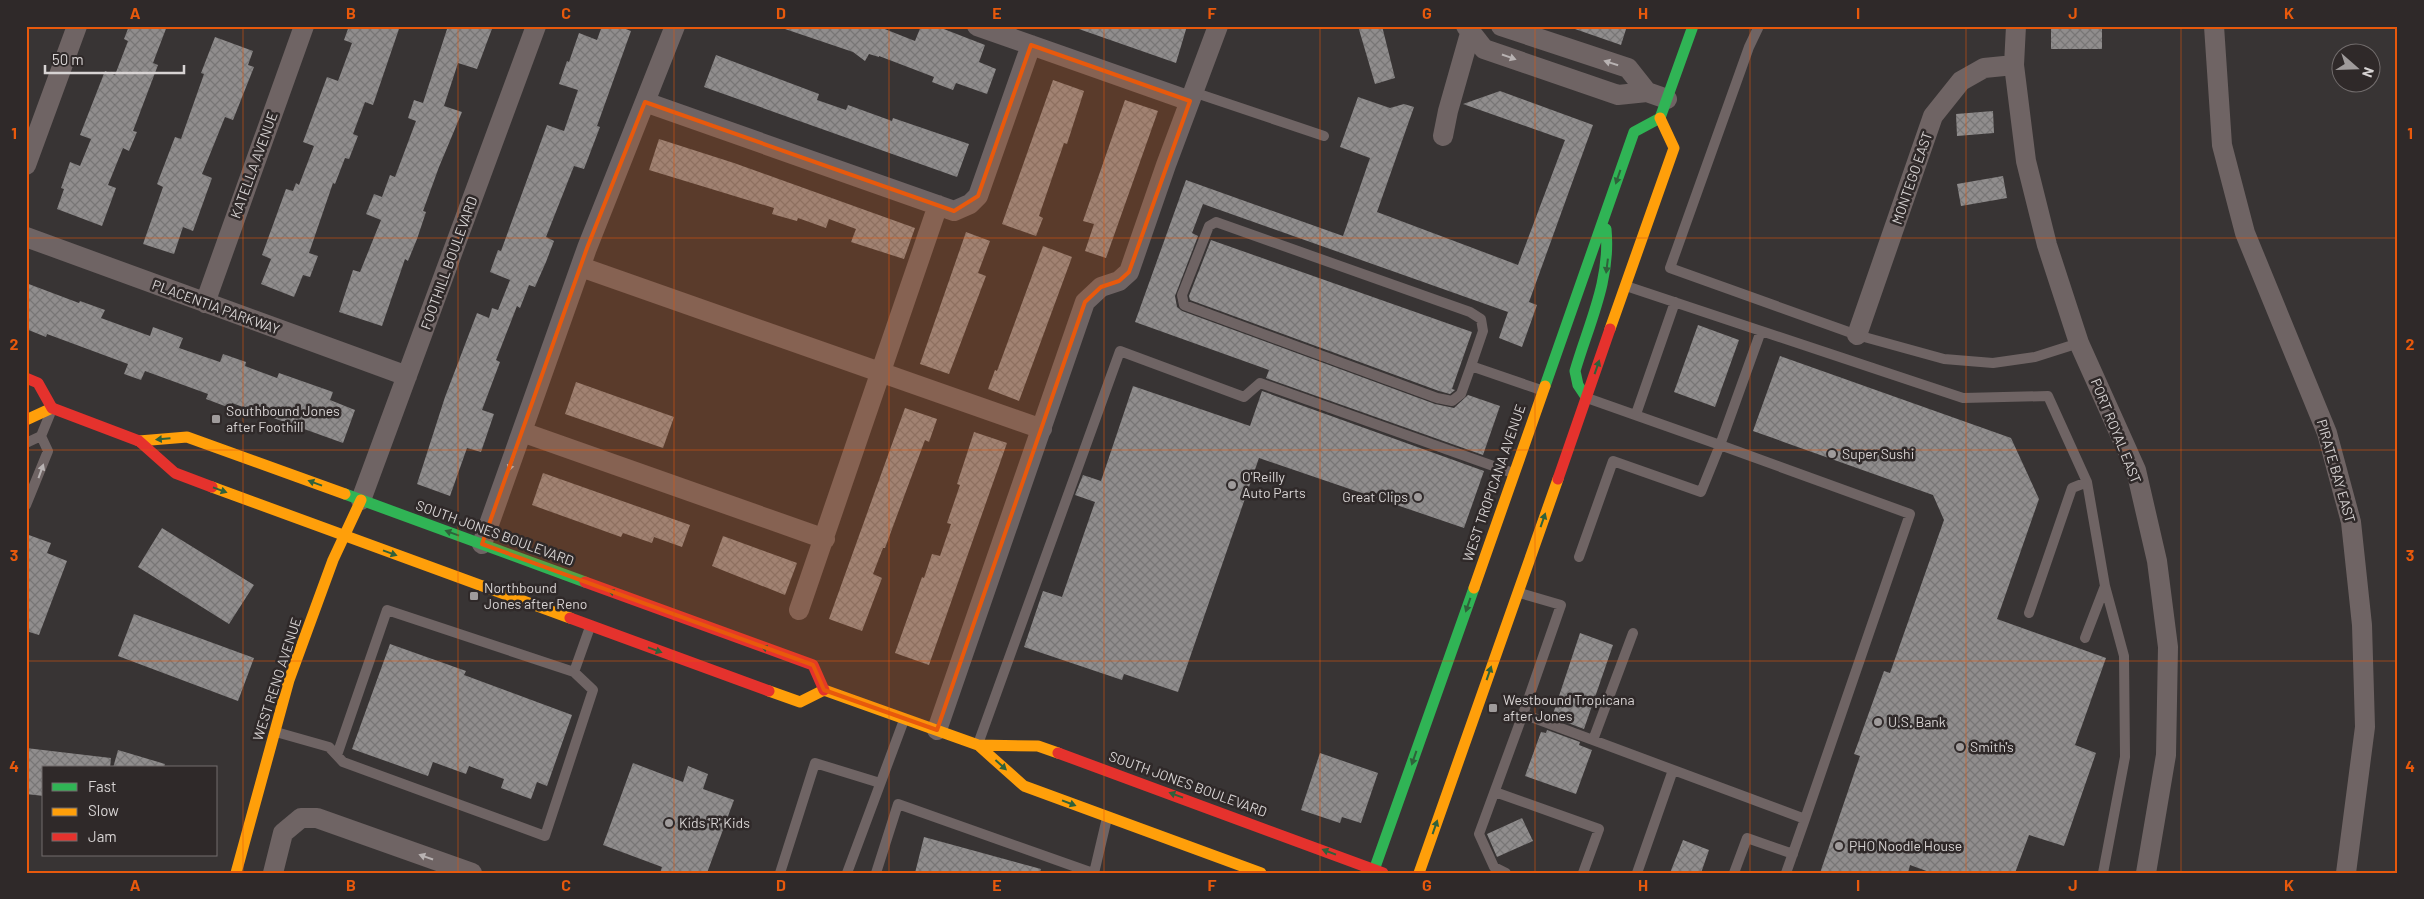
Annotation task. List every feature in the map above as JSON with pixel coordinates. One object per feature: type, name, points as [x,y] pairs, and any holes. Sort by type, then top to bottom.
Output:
[{"type":"main road","points":[[1419,873],[1674,148],[1660,118],[1693,26]]},
{"type":"main road","name":"WEST TROPICANA AVENUE","points":[[1377,872],[1634,132],[1660,118]]},
{"type":"main road","points":[[1586,397],[1580,391],[1575,371],[1607,272],[1609,247],[1604,218]]},
{"type":"main road","points":[[26,378],[38,383],[52,408],[26,420]]},
{"type":"main road","name":"SOUTH JONES BOULEVARD","points":[[52,408],[139,441],[175,473],[590,627],[800,702],[824,690],[978,745],[1038,746],[1261,826],[1377,872]]},
{"type":"main road","name":"SOUTH JONES BOULEVARD","points":[[139,441],[187,437],[361,500],[814,665],[824,690]]},
{"type":"main road","name":"WEST RENO AVENUE","points":[[236,873],[289,680],[333,560],[361,500]]},
{"type":"main road","name":"SOUTH JONES BOULEVARD","points":[[978,745],[1024,786],[1261,873]]},
{"type":"street","points":[[26,165],[77,26]]},
{"type":"street","name":"KATELLA AVENUE","points":[[205,303],[304,26]]},
{"type":"street","name":"FOOTHILL BOULEVARD","points":[[361,500],[536,26]]},
{"type":"street","points":[[482,544],[581,267],[675,26]]},
{"type":"street","points":[[937,730],[1086,302],[1101,287],[1119,281],[1130,272],[1191,97],[1218,26]]},
{"type":"street","points":[[1501,26],[1628,68],[1647,92]]},
{"type":"street","name":"PORT ROYAL EAST","points":[[2016,26],[2014,65],[2026,161],[2048,246],[2079,342],[2136,470],[2157,561],[2168,647],[2166,755],[2146,873]]},
{"type":"street","name":"PIRATE BAY EAST","points":[[2214,26],[2222,145],[2245,233],[2327,433],[2352,522],[2362,625],[2365,728],[2346,873]]},
{"type":"street","points":[[989,28],[1031,45],[1191,97]]},
{"type":"street","points":[[1474,28],[1484,49],[1618,95],[1647,92],[1667,99]]},
{"type":"street","points":[[1443,136],[1448,110],[1474,28]]},
{"type":"street","points":[[644,102],[954,210],[970,204],[978,196],[1031,45]]},
{"type":"street","name":"MONTEGO EAST","points":[[1858,335],[1933,116],[1961,81],[1984,68],[2014,65]]},
{"type":"street","points":[[799,610],[825,539],[938,205]]},
{"type":"street","name":"PLACENTIA PARKWAY","points":[[26,236],[407,376]]},
{"type":"street","points":[[581,267],[882,371],[1042,429]]},
{"type":"street","points":[[522,432],[825,539]]},
{"type":"street","points":[[273,873],[283,833],[301,818],[317,818],[472,873]]},
{"type":"lane","points":[[1759,26],[1749,47],[1670,268],[1858,335],[1944,359],[1993,363],[2036,357],[2079,342]]},
{"type":"lane","points":[[1191,97],[1324,136]]},
{"type":"lane","points":[[1216,222],[1225,224],[1470,312],[1481,319],[1483,331],[1471,366],[1461,394],[1452,401],[1437,398],[1197,312],[1184,305],[1182,295],[1209,226],[1216,222]]},
{"type":"lane","points":[[1625,286],[1963,398],[2048,396],[2087,482],[2105,586],[2124,656],[2125,757],[2103,873]]},
{"type":"lane","points":[[1636,414],[1675,302]]},
{"type":"lane","points":[[1579,557],[1613,461],[1701,492],[1761,331]]},
{"type":"lane","points":[[978,745],[1120,351],[1244,397],[1260,383],[1514,474]]},
{"type":"lane","points":[[1471,366],[1543,391]]},
{"type":"lane","points":[[1586,397],[1910,514],[1786,873]]},
{"type":"lane","points":[[26,443],[41,436],[52,408]]},
{"type":"lane","points":[[26,505],[48,451],[41,436]]},
{"type":"lane","points":[[2030,613],[2072,488],[2087,482]]},
{"type":"lane","points":[[2085,638],[2105,586]]},
{"type":"lane","points":[[1506,873],[1494,868],[1479,834],[1561,605],[1518,592]]},
{"type":"lane","points":[[275,732],[329,747],[337,756],[343,762],[545,836],[593,690],[574,672],[387,610],[337,756]]},
{"type":"lane","points":[[574,672],[590,627]]},
{"type":"lane","points":[[1593,740],[1633,633]]},
{"type":"lane","points":[[1523,714],[1805,819]]},
{"type":"lane","points":[[847,873],[904,719]]},
{"type":"lane","points":[[780,873],[816,763],[880,783]]},
{"type":"lane","points":[[1637,873],[1672,770]]},
{"type":"lane","points":[[1495,792],[1598,829],[1584,873]]},
{"type":"lane","points":[[876,873],[898,804],[1094,873],[1108,817]]},
{"type":"lane","points":[[1734,873],[1747,838],[1792,854]]},
{"type":"highlighted area","points":[[1031,45],[1190,101],[1129,272],[1119,281],[1101,287],[1085,302],[937,730],[824,690],[813,665],[482,544],[587,248],[645,102],[954,211],[978,196]]},
{"type":"building","points":[[129,26],[167,26],[153,63],[158,65],[133,131],[137,132],[129,151],[123,148],[108,185],[116,188],[102,226],[57,209],[64,189],[61,188],[70,162],[80,166],[91,139],[80,135],[105,71],[115,75],[128,41],[124,39]]},
{"type":"building","points":[[349,26],[400,26],[373,105],[365,102],[353,134],[358,136],[349,159],[345,158],[335,184],[333,183],[309,253],[318,256],[310,277],[303,275],[294,297],[261,284],[271,259],[262,255],[286,189],[293,191],[296,183],[299,185],[314,146],[303,142],[327,77],[338,81],[352,43],[344,40]]},
{"type":"building","points":[[448,26],[493,26],[477,69],[458,63],[444,106],[462,112],[423,211],[426,212],[417,239],[408,261],[405,259],[382,326],[339,312],[353,270],[360,272],[381,220],[366,214],[374,194],[382,197],[390,175],[395,177],[416,121],[408,118],[414,100],[423,103]]},
{"type":"building","points":[[602,26],[618,26],[631,31],[597,126],[600,127],[584,169],[574,166],[546,237],[554,241],[546,262],[535,287],[529,285],[520,308],[517,306],[496,360],[500,362],[482,410],[494,414],[481,452],[467,448],[450,496],[417,484],[445,397],[477,313],[489,318],[492,308],[498,310],[510,280],[490,272],[498,250],[501,251],[547,125],[564,131],[578,90],[559,84],[567,61],[569,62],[579,33],[597,40]]},
{"type":"building","points":[[786,26],[877,26],[915,41],[921,26],[936,26],[985,45],[979,62],[996,69],[987,94],[956,83],[953,90],[932,82],[934,77],[879,56],[869,54],[865,61],[853,52],[785,29]]},
{"type":"building","points":[[1076,26],[1187,26],[1176,63],[1076,28]]},
{"type":"building","points":[[1358,26],[1382,26],[1395,78],[1375,84]]},
{"type":"building","points":[[1575,26],[1627,26],[1621,45],[1575,29]]},
{"type":"building","points":[[2051,29],[2102,29],[2102,49],[2051,49]]},
{"type":"building","points":[[215,37],[253,51],[248,65],[254,67],[233,120],[225,117],[202,174],[212,178],[193,231],[183,227],[174,254],[143,244],[163,187],[157,184],[175,137],[181,139],[204,74],[201,73]]},
{"type":"building","points":[[716,55],[819,94],[817,100],[846,110],[848,105],[892,121],[893,118],[969,144],[957,177],[704,87]]},
{"type":"building","points":[[1053,80],[1084,91],[1067,144],[1064,143],[1039,216],[1043,218],[1036,236],[1002,224]]},
{"type":"building","points":[[1500,91],[1593,125],[1529,302],[1537,305],[1522,347],[1499,338],[1508,312],[1203,204],[1192,233],[1198,236],[1175,296],[1177,307],[1182,311],[1435,404],[1454,408],[1468,395],[1500,406],[1483,455],[1266,378],[1269,370],[1135,322],[1186,180],[1343,236],[1370,158],[1340,147],[1358,97],[1390,108],[1404,104],[1414,107],[1377,212],[1518,265],[1565,140],[1463,104]]},
{"type":"building","points":[[1125,100],[1158,111],[1106,258],[1085,251],[1094,224],[1083,221]]},
{"type":"building","points":[[1993,111],[1994,133],[1957,136],[1956,114]]},
{"type":"building","points":[[659,139],[734,163],[915,228],[904,259],[851,242],[856,229],[829,219],[826,228],[798,218],[797,221],[772,214],[774,208],[649,170]]},
{"type":"building","points":[[2003,176],[2007,198],[1961,206],[1957,184]]},
{"type":"building","points":[[966,232],[990,241],[978,273],[986,276],[949,374],[920,364]]},
{"type":"building","points":[[1211,240],[1472,332],[1452,389],[1455,390],[1450,394],[1439,391],[1190,300],[1189,296]]},
{"type":"building","points":[[1043,246],[1072,257],[1019,401],[988,389],[995,370],[997,371]]},
{"type":"building","points":[[26,283],[79,303],[80,301],[105,310],[101,318],[150,336],[153,327],[183,338],[179,348],[220,362],[223,354],[246,362],[245,366],[277,378],[279,373],[333,392],[330,400],[355,410],[343,443],[232,403],[230,408],[206,399],[208,394],[145,371],[141,380],[124,374],[128,364],[47,334],[46,337],[26,329]]},
{"type":"building","points":[[1698,325],[1739,340],[1715,407],[1674,392]]},
{"type":"building","points":[[1780,356],[2011,438],[2039,499],[1997,619],[2106,658],[2075,745],[2096,753],[2064,846],[2029,835],[2015,873],[1932,873],[1910,865],[1908,873],[1820,873],[1860,756],[1854,754],[1884,671],[1890,673],[1944,520],[1933,495],[1753,431]]},
{"type":"building","points":[[576,382],[674,417],[663,448],[565,414]]},
{"type":"building","points":[[1133,386],[1250,426],[1262,391],[1484,471],[1464,528],[1259,458],[1178,692],[1124,674],[1122,680],[1024,647],[1043,591],[1062,597],[1095,502],[1075,495],[1083,475],[1101,481]]},
{"type":"building","points":[[905,408],[937,419],[929,442],[925,440],[885,548],[883,548],[873,574],[882,578],[862,631],[829,619]]},
{"type":"building","points":[[974,432],[1007,443],[929,665],[895,653],[932,554],[940,556],[951,524],[947,523],[960,485],[957,484]]},
{"type":"building","points":[[543,473],[690,525],[682,547],[654,537],[652,543],[623,533],[621,537],[532,505]]},
{"type":"building","points":[[162,528],[254,585],[229,624],[138,567]]},
{"type":"building","points":[[26,534],[51,543],[47,553],[67,561],[39,635],[26,631]]},
{"type":"building","points":[[723,536],[797,563],[785,595],[712,566]]},
{"type":"building","points":[[134,614],[254,658],[238,701],[118,656]]},
{"type":"building","points":[[1580,633],[1613,645],[1584,729],[1552,717]]},
{"type":"building","points":[[390,644],[466,671],[464,675],[572,715],[547,786],[537,782],[531,799],[501,788],[504,779],[469,766],[466,774],[433,762],[428,776],[352,749]]},
{"type":"building","points":[[1547,730],[1580,742],[1579,745],[1592,750],[1576,794],[1525,776],[1541,732],[1546,733]]},
{"type":"building","points":[[26,748],[111,758],[110,766],[42,766],[42,796],[26,794]]},
{"type":"building","points":[[118,750],[165,764],[164,766],[114,766]]},
{"type":"building","points":[[1320,753],[1378,773],[1361,823],[1342,817],[1340,823],[1301,810]]},
{"type":"building","name":"Kids 'R' Kids","points":[[633,763],[683,782],[688,766],[708,774],[703,789],[734,800],[707,873],[660,873],[662,867],[603,845]]},
{"type":"building","points":[[1522,818],[1533,841],[1497,857],[1487,834]]},
{"type":"building","points":[[924,837],[1041,869],[1040,873],[915,873]]},
{"type":"building","points":[[1683,840],[1709,850],[1701,873],[1670,873]]},
{"type":"traffic: fast","points":[[1545,386],[1634,132],[1660,118],[1693,26]]},
{"type":"traffic: fast","points":[[1586,397],[1578,385],[1575,371],[1602,284],[1607,248],[1606,229]]},
{"type":"traffic: fast","points":[[345,494],[585,582]]},
{"type":"traffic: fast","points":[[1373,873],[1474,588]]},
{"type":"traffic: slow","points":[[1610,329],[1674,148],[1660,118]]},
{"type":"traffic: slow","points":[[1474,588],[1545,386]]},
{"type":"traffic: slow","points":[[26,420],[52,408]]},
{"type":"traffic: slow","points":[[139,441],[187,437],[345,494]]},
{"type":"traffic: slow","points":[[1419,873],[1558,479]]},
{"type":"traffic: slow","points":[[212,487],[570,618]]},
{"type":"traffic: slow","points":[[236,873],[289,680],[333,560],[361,500]]},
{"type":"traffic: slow","points":[[769,691],[800,702],[824,690],[978,745],[1038,746],[1058,753]]},
{"type":"traffic: slow","points":[[978,745],[1024,786],[1261,873]]},
{"type":"traffic: jam","points":[[1558,479],[1610,329]]},
{"type":"traffic: jam","points":[[26,378],[38,383],[52,408],[139,441],[175,473],[212,487]]},
{"type":"traffic: jam","points":[[585,582],[813,665],[824,690]]},
{"type":"traffic: jam","points":[[570,618],[769,691]]},
{"type":"traffic: jam","points":[[1058,753],[1383,873]]},
{"type":"place","name":"Southbound Jones after Foothill","points":[[216,419]]},
{"type":"place","name":"Super Sushi","points":[[1832,454]]},
{"type":"place","name":"O'Reilly Auto Parts","points":[[1232,485]]},
{"type":"place","name":"Great Clips","points":[[1418,497]]},
{"type":"place","name":"Northbound Jones after Reno","points":[[474,596]]},
{"type":"place","name":"Westbound Tropicana after Jones","points":[[1493,708]]},
{"type":"place","name":"U.S. Bank","points":[[1878,722]]},
{"type":"place","name":"Smith's","points":[[1960,747]]},
{"type":"place","name":"Kids 'R' Kids","points":[[669,823]]},
{"type":"place","name":"PHO Noodle House","points":[[1839,846]]}]
